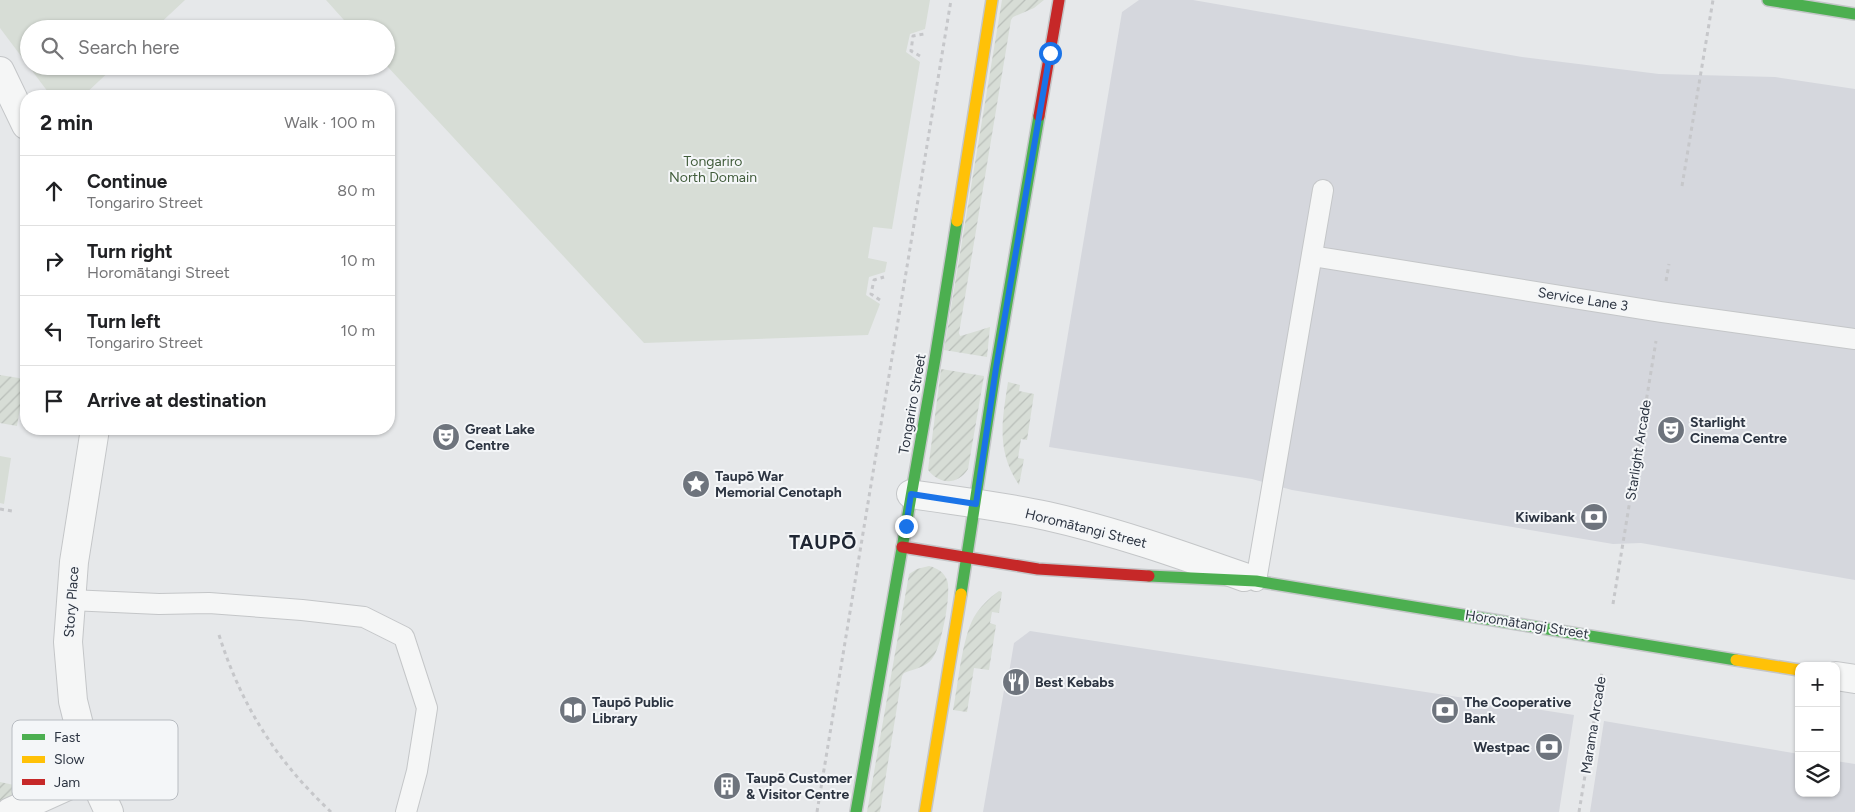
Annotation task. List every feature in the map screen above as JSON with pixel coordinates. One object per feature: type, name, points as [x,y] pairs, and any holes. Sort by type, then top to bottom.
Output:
[{"type":"street","name":"Tongariro Street","points":[[856,812],[911,494],[992,0]]},
{"type":"street","points":[[925,812],[976,504],[995,374],[1059,0]]},
{"type":"street","points":[[1768,0],[1855,14]]},
{"type":"street","points":[[0,71],[20,113]]},
{"type":"street","name":"Story Place","points":[[77,720],[69,673],[70,600],[81,511],[94,435]]},
{"type":"street","name":"Horomātangi Street","points":[[911,494],[1045,516],[1135,539],[1256,581]]},
{"type":"street","name":"Horomātangi Street","points":[[902,547],[1066,572],[1256,581],[1608,637],[1795,669]]},
{"type":"street","points":[[1840,677],[1855,679]]},
{"type":"street","points":[[10,812],[37,800]]},
{"type":"street","name":"Story Place","points":[[104,800],[110,812]]},
{"type":"lane","points":[[1256,581],[1323,190]]},
{"type":"lane","name":"Service Lane 3","points":[[1312,256],[1661,312],[1855,339]]},
{"type":"lane","points":[[70,600],[158,604],[209,603],[302,610],[364,617],[404,637],[427,708],[417,771],[406,812]]},
{"type":"path","points":[[817,812],[951,0]]},
{"type":"path","points":[[1682,186],[1713,0]]},
{"type":"path","points":[[920,56],[911,51],[914,36],[924,34]]},
{"type":"path","name":"Starlight Arcade","points":[[1608,637],[1669,264]]},
{"type":"path","points":[[880,300],[871,294],[874,280],[884,277]]},
{"type":"path","points":[[0,509],[12,511]]},
{"type":"path","points":[[209,603],[228,664],[250,712],[280,756],[331,812]]},
{"type":"path","name":"Marama Arcade","points":[[1579,812],[1608,637]]},
{"type":"shaded area","points":[[1139,0],[1193,0],[1522,57],[1659,74],[1775,77],[1855,89],[1855,580],[1641,543],[1613,544],[1292,490],[1252,479],[1049,447],[1122,12]]},
{"type":"shaded area","points":[[1030,631],[1574,715],[1559,812],[983,812],[1014,643]]},
{"type":"shaded area","points":[[1604,721],[1795,753],[1795,797],[1840,797],[1840,762],[1855,764],[1855,812],[1590,812]]},
{"type":"green space","points":[[0,0],[185,0],[164,20],[20,20],[20,55],[0,28]]},
{"type":"green space","name":"Tongariro North Domain","points":[[326,0],[930,0],[925,29],[910,34],[906,52],[920,62],[892,229],[873,227],[868,258],[887,262],[885,272],[869,277],[866,295],[880,304],[868,335],[644,343],[395,75],[395,20],[344,20]]},
{"type":"green space","points":[[1002,0],[1044,0],[1034,8],[1013,17],[1011,20],[959,333],[960,336],[990,327],[987,357],[944,350]]},
{"type":"green space","points":[[35,75],[105,75],[89,90],[46,90]]},
{"type":"green space","points":[[941,369],[984,376],[968,469],[959,478],[948,481],[937,478],[928,470]]},
{"type":"green space","points":[[0,375],[20,378],[20,408],[17,426],[0,423]]},
{"type":"green space","points":[[1008,382],[1020,385],[1019,391],[1034,394],[1027,440],[1021,439],[1018,458],[1024,459],[1019,485],[1007,460],[1004,448],[1003,423]]},
{"type":"green space","points":[[0,456],[11,458],[4,504],[0,503]]},
{"type":"green space","points":[[929,566],[944,575],[948,586],[947,608],[939,645],[929,662],[920,668],[904,673],[902,676],[880,812],[867,812],[909,574],[917,569]]},
{"type":"green space","points":[[999,591],[1002,592],[999,613],[992,612],[990,623],[996,625],[989,670],[974,668],[967,712],[953,710],[963,649],[970,626],[982,606]]},
{"type":"green space","points":[[0,782],[12,785],[12,800],[0,809]]},
{"type":"traffic: fast","points":[[1768,0],[1855,14]]},
{"type":"traffic: fast","points":[[961,594],[994,379],[1039,116]]},
{"type":"traffic: fast","points":[[856,812],[935,359],[957,221]]},
{"type":"traffic: fast","points":[[1149,576],[1256,581],[1736,660]]},
{"type":"traffic: slow","points":[[957,221],[992,0]]},
{"type":"traffic: slow","points":[[925,812],[961,594]]},
{"type":"traffic: slow","points":[[1736,660],[1795,669]]},
{"type":"traffic: jam","points":[[1039,116],[1059,0]]},
{"type":"traffic: jam","points":[[902,547],[1038,569],[1149,576]]},
{"type":"place","name":"Starlight Cinema Centre","points":[[1671,430]]},
{"type":"place","name":"Great Lake Centre","points":[[446,437]]},
{"type":"place","name":"Taupō War Memorial Cenotaph","points":[[696,484]]},
{"type":"place","name":"Kiwibank","points":[[1594,517]]},
{"type":"place","name":"Best Kebabs","points":[[1016,682]]},
{"type":"place","name":"Taupō Public Library","points":[[573,710]]},
{"type":"place","name":"The Cooperative Bank","points":[[1445,710]]},
{"type":"place","name":"Westpac","points":[[1549,747]]},
{"type":"place","name":"Taupō Customer & Visitor Centre","points":[[727,786]]},
{"type":"district","name":"TAUPŌ","points":[[823,542]]},
{"type":"route","points":[[906,526],[911,494],[976,504],[996,368],[1050,53]]}]
